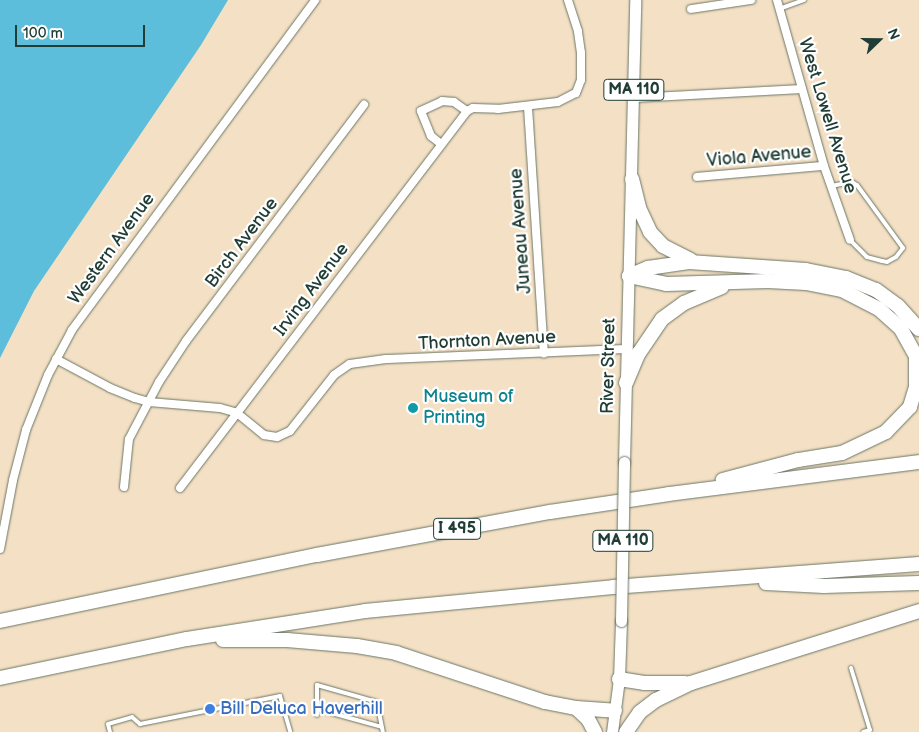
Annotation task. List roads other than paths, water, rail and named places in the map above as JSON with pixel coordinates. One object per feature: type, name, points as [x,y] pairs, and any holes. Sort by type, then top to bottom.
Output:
[{"type":"highway","points":[[632,179],[639,208],[650,232],[662,246],[676,255],[699,263]]},
{"type":"highway","points":[[629,276],[648,268],[688,262],[806,270],[846,278],[876,290],[898,306],[919,329]]},
{"type":"highway","points":[[629,276],[666,284],[768,281],[806,283],[842,290],[878,309],[901,329],[916,356],[916,387],[910,407],[886,432],[842,453],[798,460],[669,494]]},
{"type":"highway","points":[[626,382],[642,348],[662,319],[684,303],[708,292],[736,283]]},
{"type":"highway","name":"I 495","points":[[0,621],[409,537],[669,494],[919,462]]},
{"type":"highway","points":[[2,678],[187,639],[364,611],[433,603],[919,564]]},
{"type":"highway","points":[[715,580],[824,586],[919,583]]},
{"type":"highway","points":[[626,732],[640,712],[656,700],[691,683],[919,611]]},
{"type":"highway","points":[[187,639],[287,640],[324,642],[365,648],[396,654],[511,691],[576,708],[615,711]]},
{"type":"highway","points":[[619,679],[644,683],[691,683]]},
{"type":"highway","points":[[576,708],[588,720],[595,732]]},
{"type":"main road","name":"River Street","points":[[612,732],[619,679],[621,621],[635,0]]},
{"type":"street","name":"Western Avenue","points":[[0,549],[13,480],[26,430],[56,359],[72,330],[315,0]]},
{"type":"street","points":[[442,144],[431,136],[421,111],[442,101],[454,102],[467,111],[473,108],[528,107],[558,102],[576,93],[581,80],[580,42],[568,0]]},
{"type":"street","points":[[691,9],[752,0]]},
{"type":"street","name":"West Lowell Avenue","points":[[776,0],[824,166],[850,240]]},
{"type":"street","points":[[634,98],[802,89]]},
{"type":"street","name":"Birch Avenue","points":[[124,487],[129,439],[138,419],[186,340],[364,105]]},
{"type":"street","name":"Juneau Avenue","points":[[528,107],[544,353]]},
{"type":"street","name":"Irving Avenue","points":[[180,488],[467,111]]},
{"type":"street","name":"Viola Avenue","points":[[697,177],[824,166]]},
{"type":"street","name":"Thornton Avenue","points":[[238,413],[264,435],[277,437],[290,431],[334,374],[350,364],[386,360],[627,349]]},
{"type":"street","points":[[56,359],[110,388],[149,402],[220,408],[238,413]]},
{"type":"lane","points":[[780,9],[804,0]]},
{"type":"lane","points":[[831,186],[852,182],[857,185],[903,248],[887,262],[867,257],[850,240]]},
{"type":"lane","points":[[851,668],[870,730],[863,732]]},
{"type":"lane","points":[[317,709],[382,730],[377,702],[317,685],[317,709],[317,715]]},
{"type":"lane","points":[[110,732],[108,724],[132,717],[140,724],[280,696],[290,732]]},
{"type":"water","points":[[0,0],[228,0],[201,45],[34,291],[0,358]]},
{"type":"place","name":"Museum of Printing","points":[[413,408]]},
{"type":"place","name":"Bill Deluca Haverhill","points":[[210,709]]}]
